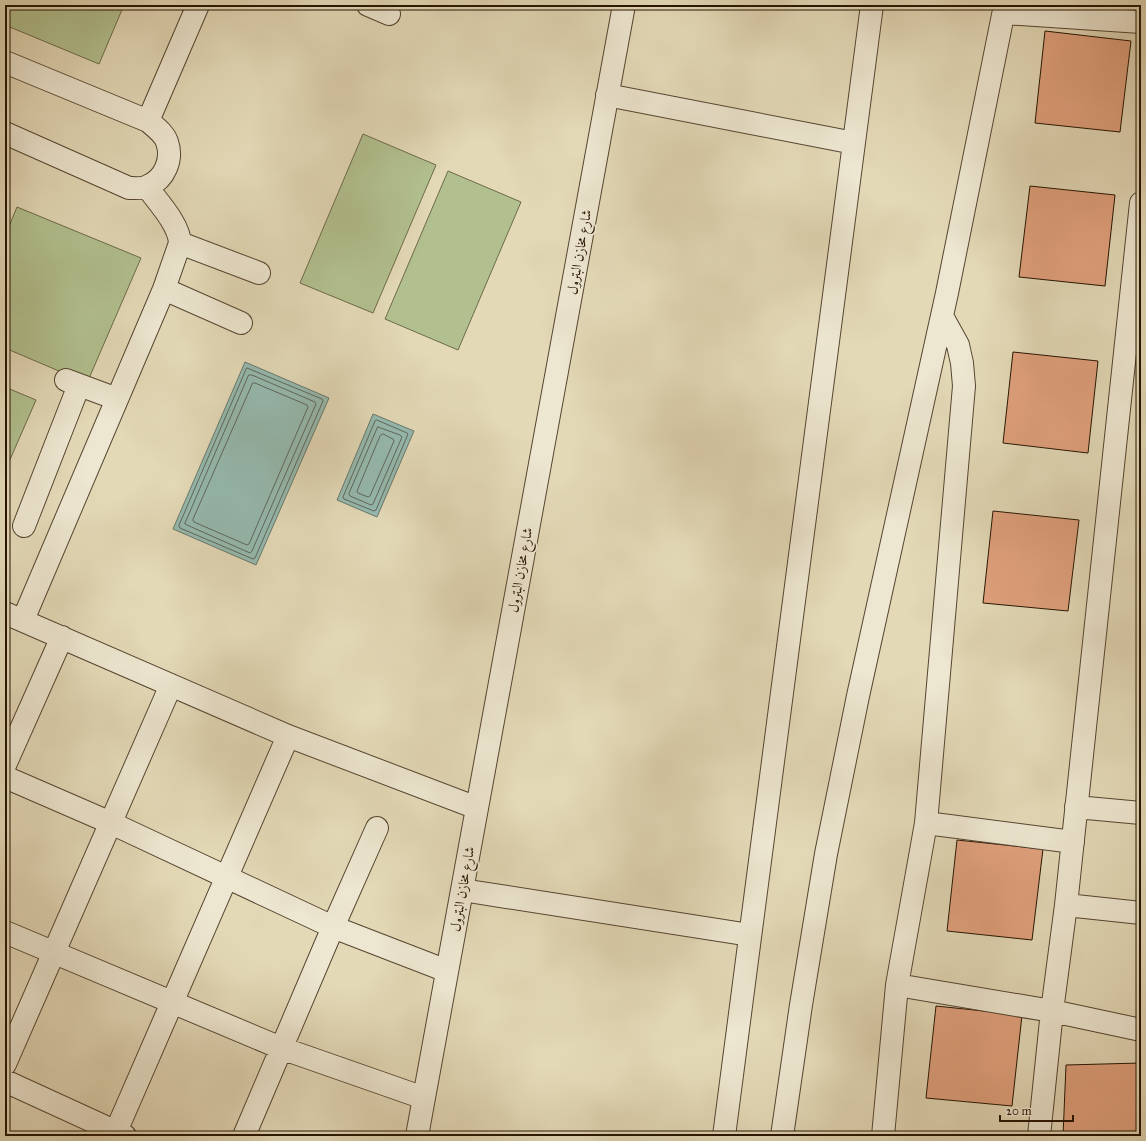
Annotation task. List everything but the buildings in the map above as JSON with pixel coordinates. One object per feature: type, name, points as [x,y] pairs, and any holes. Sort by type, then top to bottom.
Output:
[{"type":"street","points":[[148,121],[198,5]]},
{"type":"street","points":[[368,5],[389,14]]},
{"type":"street","name":"شارع مخازن البترول","points":[[417,1136],[624,5]]},
{"type":"street","points":[[724,1136],[872,5]]},
{"type":"street","points":[[782,1136],[800,1005],[826,854],[858,696],[942,316],[1004,9],[1141,22]]},
{"type":"street","points":[[5,62],[148,121],[159,130],[167,141],[169,159],[162,176],[147,187],[129,188],[5,133]]},
{"type":"street","points":[[607,95],[854,143]]},
{"type":"street","points":[[147,187],[176,227],[180,237],[180,243],[164,289],[117,399],[14,617],[288,736],[477,808]]},
{"type":"street","points":[[1039,1136],[1052,1011],[1073,842],[1141,203]]},
{"type":"street","points":[[180,243],[259,273]]},
{"type":"street","points":[[164,289],[241,323]]},
{"type":"street","points":[[883,1136],[898,985],[926,823],[964,386],[962,363],[958,345],[942,316]]},
{"type":"street","points":[[24,526],[72,382],[117,399]]},
{"type":"street","points":[[5,764],[62,637]]},
{"type":"street","points":[[5,1064],[171,685]]},
{"type":"street","points":[[5,1081],[118,1135],[172,1002],[288,736]]},
{"type":"street","points":[[5,777],[111,823],[333,927],[447,971]]},
{"type":"street","points":[[1076,807],[1141,813]]},
{"type":"street","points":[[926,823],[1073,842]]},
{"type":"street","points":[[244,1136],[377,828]]},
{"type":"street","points":[[462,890],[750,935]]},
{"type":"street","points":[[1066,905],[1141,913]]},
{"type":"street","points":[[5,932],[281,1048],[424,1098]]},
{"type":"street","points":[[898,985],[1052,1011],[1141,1030]]},
{"type":"green space","points":[[5,5],[124,5],[99,64],[5,25]]},
{"type":"green space","points":[[363,134],[436,165],[373,313],[300,283]]},
{"type":"green space","points":[[448,171],[521,202],[458,350],[385,319]]},
{"type":"green space","points":[[17,207],[141,258],[87,383],[5,348],[5,236]]},
{"type":"green space","points":[[5,387],[36,400],[5,471]]},
{"type":"water","points":[[245,362],[329,398],[256,565],[173,529]]},
{"type":"water","points":[[373,414],[414,431],[377,517],[337,500]]}]
